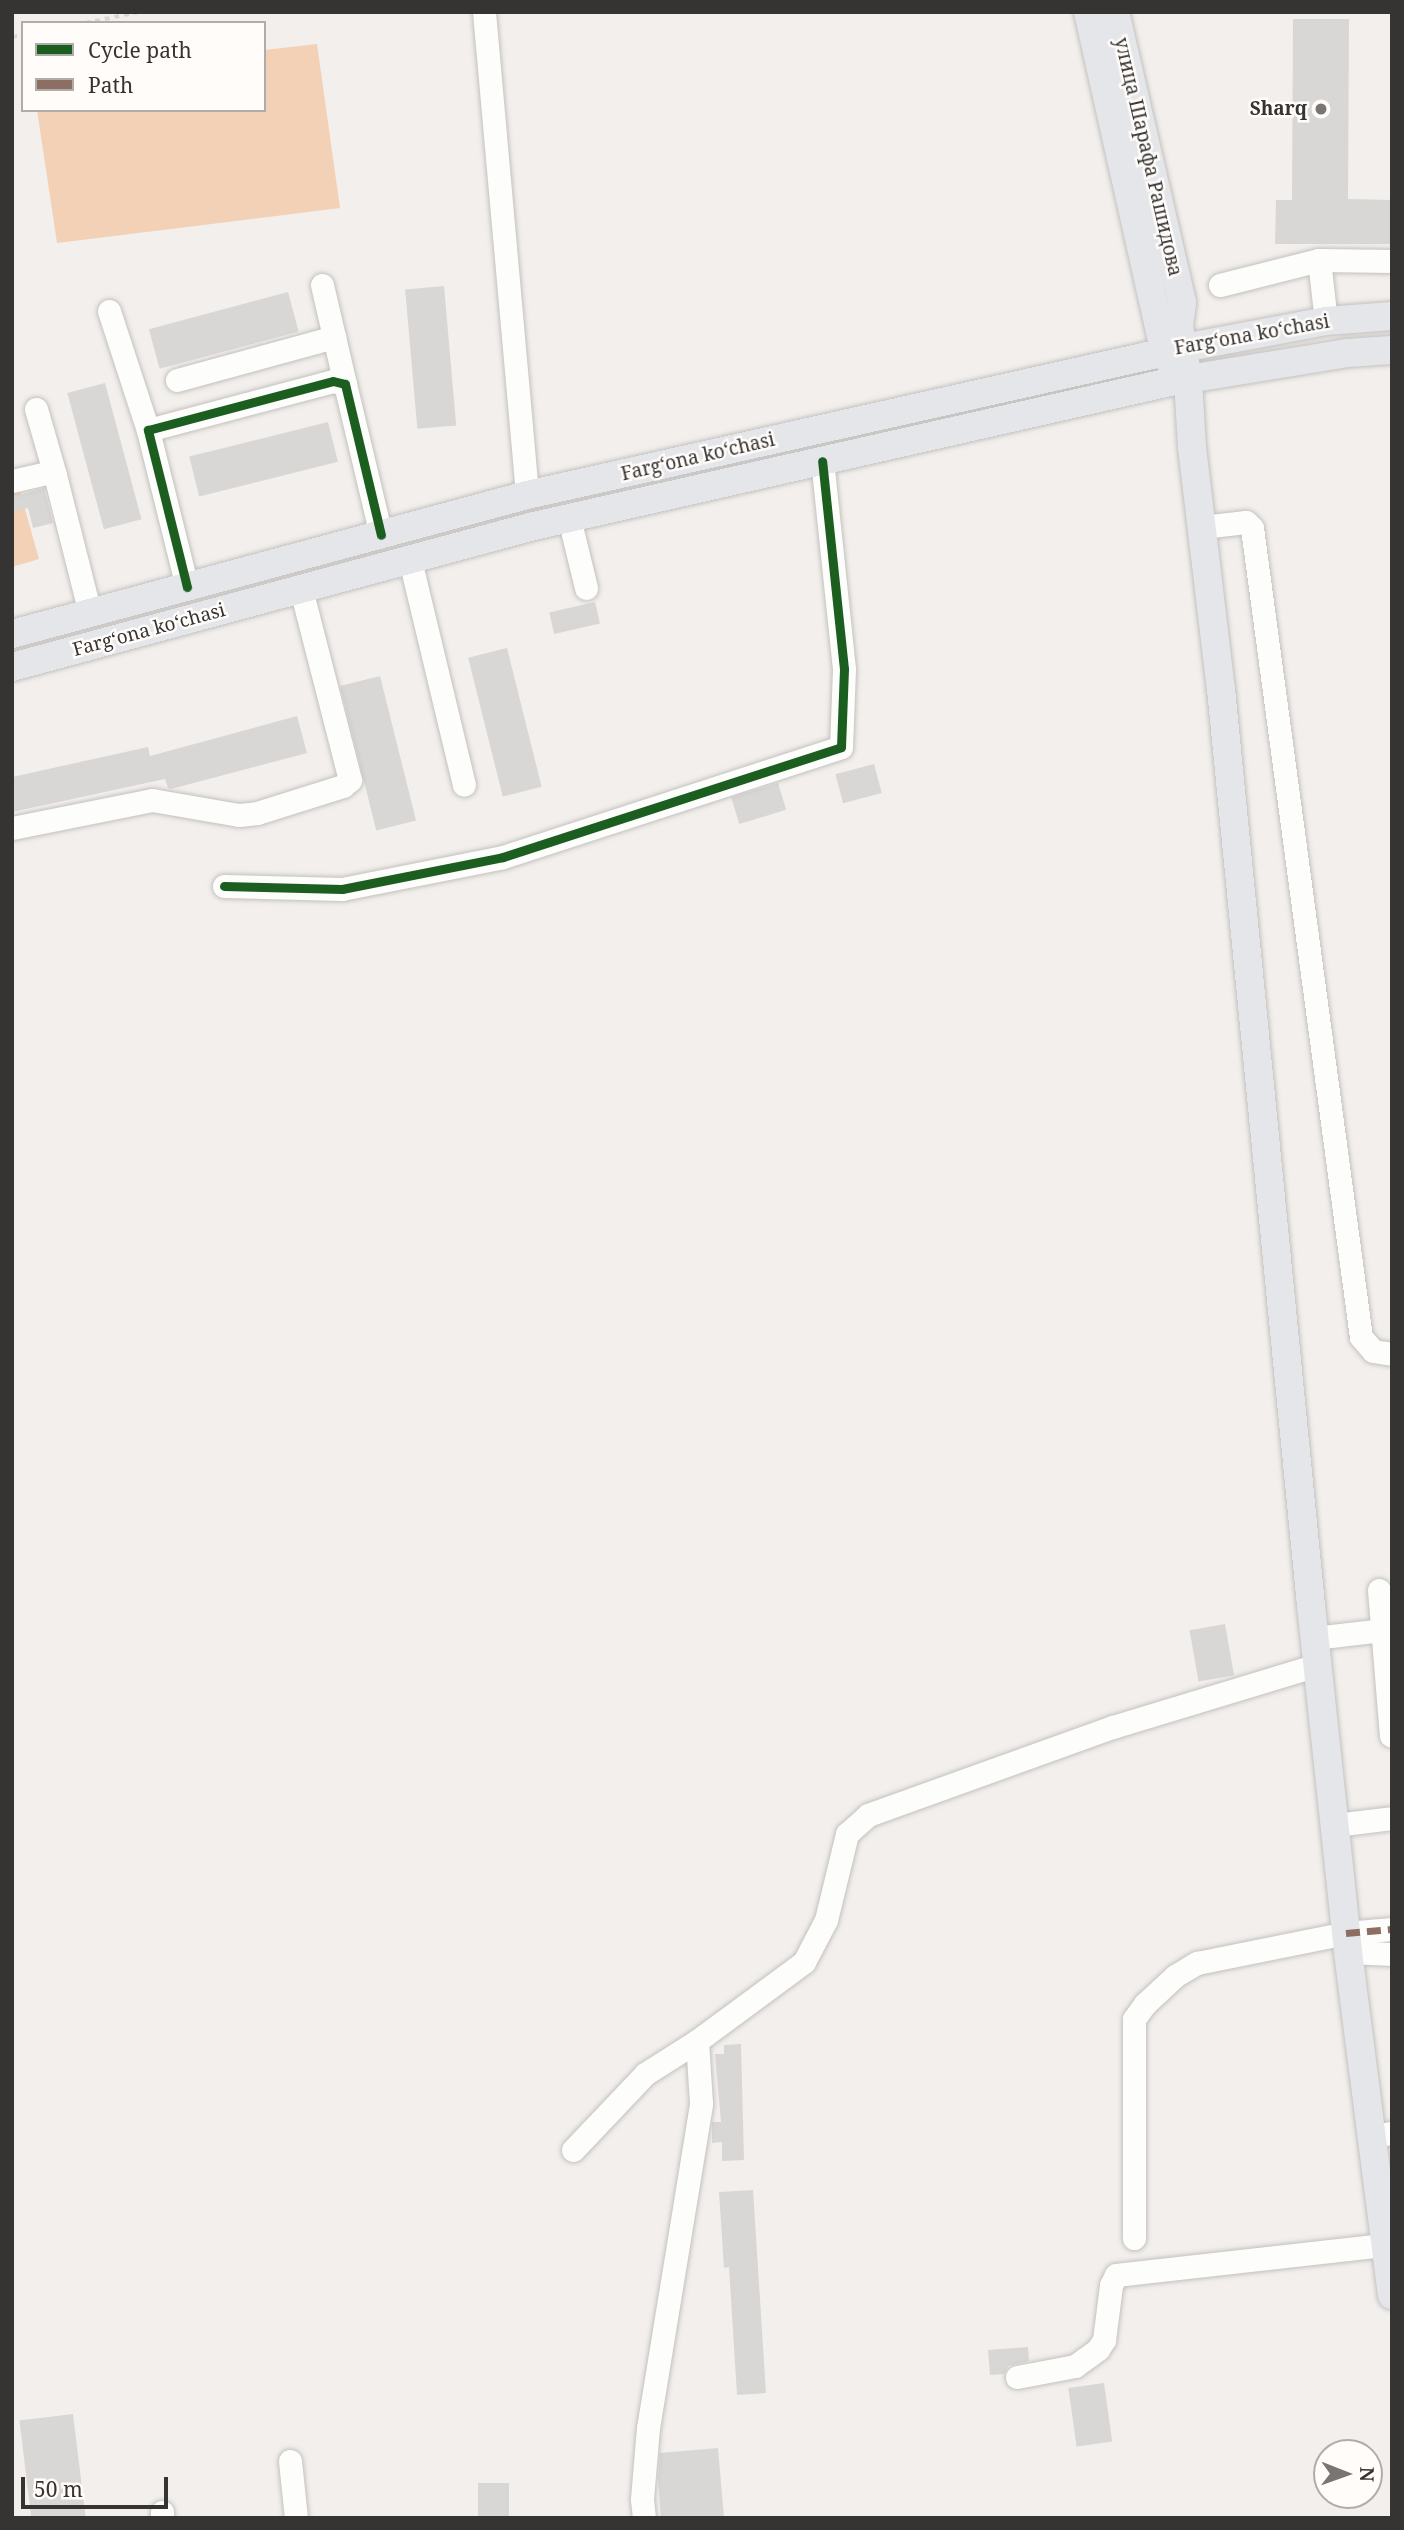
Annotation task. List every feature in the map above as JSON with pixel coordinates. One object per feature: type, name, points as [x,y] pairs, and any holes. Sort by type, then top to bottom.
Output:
[{"type":"main road","points":[[1088,12],[1174,349],[1192,447],[1222,689],[1311,1605],[1347,1943],[1382,2134],[1385,2245],[1392,2295]]},
{"type":"main road","name":"улица Шарафа Рашидова","points":[[1115,12],[1182,302],[1174,349]]},
{"type":"main road","name":"Fargʻona koʻchasi","points":[[12,634],[527,495],[1174,349],[1326,321],[1392,316]]},
{"type":"main road","name":"Fargʻona koʻchasi","points":[[12,667],[569,518],[1179,381],[1347,353],[1392,350]]},
{"type":"street","points":[[484,12],[527,495]]},
{"type":"street","points":[[1319,260],[1326,321]]},
{"type":"street","points":[[1220,285],[1319,260],[1392,261]]},
{"type":"street","points":[[322,285],[381,535]]},
{"type":"street","points":[[109,311],[148,429],[187,587]]},
{"type":"street","points":[[177,380],[334,337]]},
{"type":"street","points":[[148,429],[333,381],[345,384]]},
{"type":"street","points":[[36,409],[90,613]]},
{"type":"street","points":[[224,886],[342,889],[503,858],[841,747],[844,669],[822,461]]},
{"type":"street","points":[[12,481],[50,472],[55,475]]},
{"type":"street","points":[[569,518],[586,588]]},
{"type":"street","points":[[1202,527],[1246,522],[1252,528],[1361,1337],[1373,1351],[1392,1354]]},
{"type":"street","points":[[410,560],[464,785]]},
{"type":"street","points":[[12,828],[152,800],[239,815],[257,813],[343,786],[350,780],[301,589]]},
{"type":"street","points":[[1379,1590],[1387,1629],[1391,1736]]},
{"type":"street","points":[[573,2150],[645,2074],[696,2041],[804,1962],[826,1920],[847,1834],[868,1815],[1316,1652],[1387,1629]]},
{"type":"street","points":[[1335,1825],[1392,1818]]},
{"type":"street","points":[[1134,2238],[1134,2019],[1158,1990],[1197,1963],[1347,1943],[1392,1928]]},
{"type":"street","points":[[1347,1943],[1392,1954]]},
{"type":"street","points":[[643,2518],[648,2428],[701,2102],[696,2041]]},
{"type":"street","points":[[1017,2377],[1076,2366],[1098,2349],[1104,2340],[1111,2285],[1116,2275],[1385,2245]]},
{"type":"street","points":[[290,2461],[296,2518]]},
{"type":"path","points":[[95,21],[139,12]]},
{"type":"shaded area","points":[[317,44],[340,208],[57,243],[37,112],[266,112],[266,50]]},
{"type":"shaded area","points":[[19,488],[39,559],[12,567],[12,490]]},
{"type":"building","name":"Sharq","points":[[1293,19],[1349,19],[1348,199],[1392,200],[1392,244],[1275,244],[1276,200],[1292,200]]},
{"type":"building","points":[[444,286],[456,425],[417,429],[405,289]]},
{"type":"building","points":[[288,292],[299,332],[160,369],[149,329]]},
{"type":"building","points":[[105,383],[141,519],[104,529],[67,393]]},
{"type":"building","points":[[328,422],[338,462],[199,496],[189,457]]},
{"type":"building","points":[[44,488],[53,523],[33,528],[28,508],[12,512],[12,497]]},
{"type":"building","points":[[595,602],[600,623],[554,634],[549,613]]},
{"type":"building","points":[[507,648],[542,787],[503,796],[468,658]]},
{"type":"building","points":[[380,676],[416,821],[376,830],[340,686]]},
{"type":"building","points":[[297,716],[307,753],[171,789],[165,779],[12,812],[12,777],[148,747],[150,756]]},
{"type":"building","points":[[874,764],[882,793],[843,803],[835,774]]},
{"type":"building","points":[[778,783],[786,810],[739,824],[731,797]]},
{"type":"building","points":[[1225,1624],[1234,1675],[1199,1681],[1190,1630]]},
{"type":"building","points":[[741,2044],[744,2160],[722,2161],[722,2142],[712,2143],[712,2122],[721,2122],[715,2054],[724,2054],[724,2045]]},
{"type":"building","points":[[753,2190],[766,2393],[737,2395],[729,2267],[724,2268],[719,2192]]},
{"type":"building","points":[[1028,2347],[1029,2361],[1008,2366],[1004,2374],[990,2375],[988,2350]]},
{"type":"building","points":[[1104,2383],[1112,2441],[1077,2446],[1068,2388]]},
{"type":"building","points":[[73,2414],[86,2518],[31,2518],[19,2421]]},
{"type":"building","points":[[718,2448],[724,2518],[661,2518],[658,2479],[660,2453]]},
{"type":"building","points":[[478,2483],[509,2483],[509,2518],[478,2518]]},
{"type":"marked path","points":[[1346,1933],[1392,1929]]},
{"type":"cycle path","points":[[187,587],[148,430],[333,381],[345,384],[381,535]]},
{"type":"cycle path","points":[[224,886],[342,889],[503,857],[841,747],[844,669],[822,461]]},
{"type":"place","name":"Sharq","points":[[1321,109]]}]
